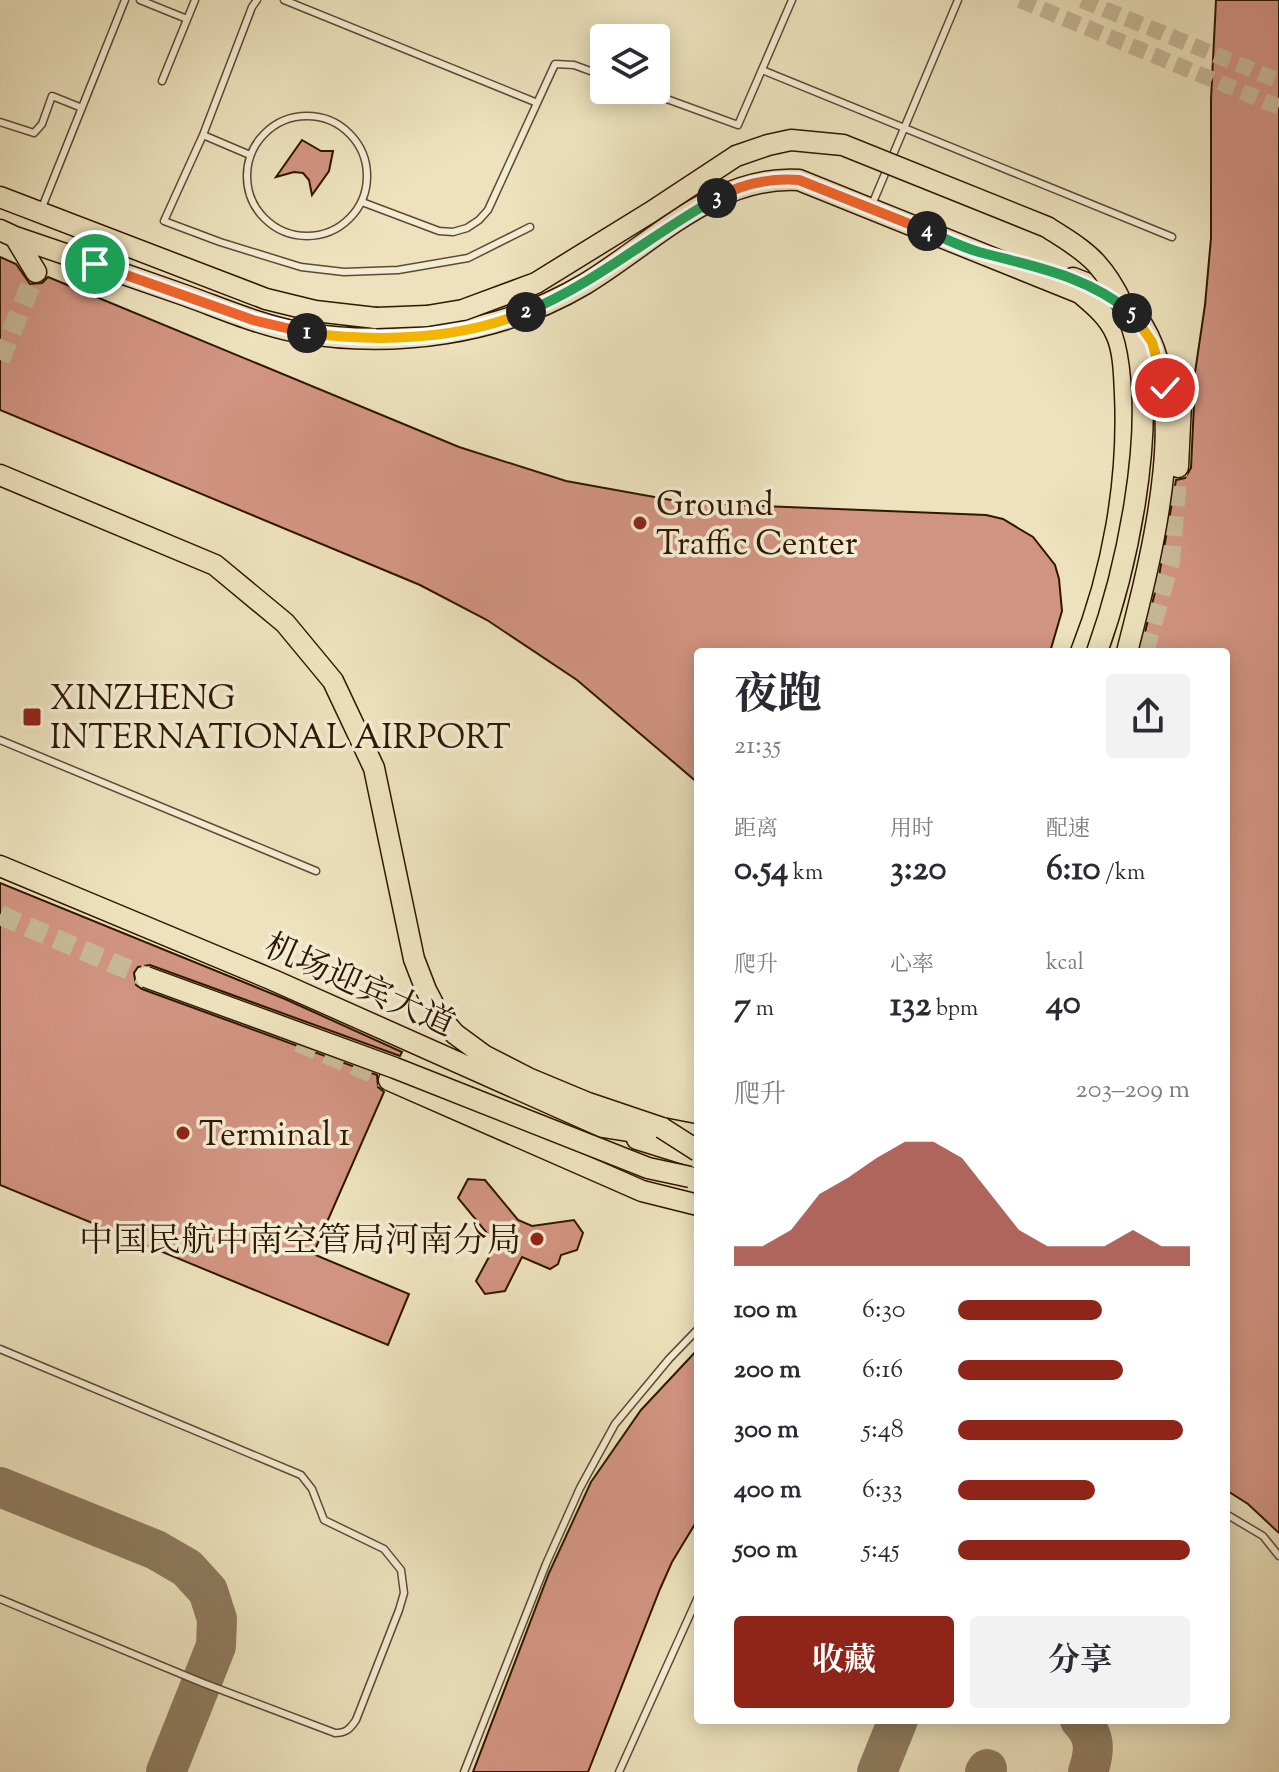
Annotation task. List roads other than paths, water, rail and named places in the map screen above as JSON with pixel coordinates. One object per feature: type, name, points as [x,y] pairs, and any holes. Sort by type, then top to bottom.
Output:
[{"type":"main road","points":[[0,197],[266,299],[315,311],[376,318],[427,316],[463,310],[536,283],[736,156],[791,140],[843,145],[1047,227],[1077,247],[1129,293],[1157,330],[1175,372],[1181,403],[1178,467]]},
{"type":"main road","points":[[7,233],[253,320],[295,331],[333,336],[396,338],[452,332],[520,314],[583,285],[685,216],[732,189],[779,179],[799,180],[1080,293],[1100,309],[1117,335],[1124,373],[1127,437],[1121,492],[1098,610],[1083,648]]},
{"type":"main road","points":[[7,233],[36,272]]},
{"type":"main road","points":[[976,251],[1032,263],[1110,295],[1135,315],[1152,342],[1165,388],[1165,440],[1158,511],[1128,648]]},
{"type":"main road","points":[[1097,264],[1116,293],[1138,350],[1141,430],[1125,557],[1098,648]]},
{"type":"main road","points":[[0,475],[215,565],[285,623],[333,681],[374,768],[414,959],[440,1017],[455,1034],[485,1056],[528,1078],[588,1103],[662,1128],[694,1134]]},
{"type":"main road","name":"机场迎宾大道","points":[[0,866],[273,980],[603,1127],[694,1141]]},
{"type":"main road","points":[[146,977],[395,1068],[648,1168],[694,1171]]},
{"type":"main road","points":[[389,1080],[642,1191],[694,1204]]},
{"type":"main road","points":[[603,1127],[694,1171]]},
{"type":"main road","points":[[662,1128],[694,1148]]},
{"type":"lane","points":[[40,213],[125,0]]},
{"type":"lane","points":[[140,0],[187,19]]},
{"type":"lane","points":[[162,81],[195,0]]},
{"type":"lane","points":[[257,0],[203,135],[164,221],[301,267],[344,272],[398,270],[468,258],[530,227]]},
{"type":"lane","points":[[284,0],[535,102]]},
{"type":"lane","points":[[670,100],[738,125],[792,0]]},
{"type":"lane","points":[[871,208],[958,0]]},
{"type":"lane","points":[[362,202],[439,231],[453,232],[467,228],[488,210],[555,64],[574,65],[590,71]]},
{"type":"lane","points":[[762,70],[1172,237]]},
{"type":"lane","points":[[0,122],[26,133],[34,133],[42,124],[52,96],[82,108]]},
{"type":"lane","points":[[312,116],[331,120],[347,131],[363,155],[367,183],[362,202],[337,229],[320,235],[301,236],[283,232],[261,215],[248,191],[246,173],[250,155],[260,138],[274,125],[292,117],[312,116]]},
{"type":"lane","points":[[203,135],[250,155]]},
{"type":"lane","points":[[0,740],[316,871]]},
{"type":"lane","points":[[464,1772],[546,1564],[580,1488],[615,1424],[694,1333]]},
{"type":"lane","points":[[0,1349],[301,1475],[312,1489],[324,1520],[376,1544],[398,1563],[404,1593],[356,1720],[343,1733],[335,1733],[203,1683],[0,1599]]},
{"type":"lane","points":[[1230,1516],[1263,1536],[1279,1556]]},
{"type":"lane","points":[[619,1772],[694,1606]]},
{"type":"tunnel","points":[[1020,0],[1279,107]]},
{"type":"tunnel","points":[[1082,0],[1279,81]]},
{"type":"tunnel","points":[[0,360],[36,272]]},
{"type":"tunnel","points":[[1145,648],[1170,561],[1178,467]]},
{"type":"tunnel","points":[[0,915],[162,984]]},
{"type":"tunnel","points":[[298,1042],[389,1080]]},
{"type":"place","name":"Ground Traffic Center","points":[[640,523]]},
{"type":"place","name":"XINZHENG INTERNATIONAL AIRPORT","points":[[32,717]]},
{"type":"place","name":"Terminal 1","points":[[183,1133]]},
{"type":"place","name":"中国民航中南空管局河南分局","points":[[537,1239]]}]
